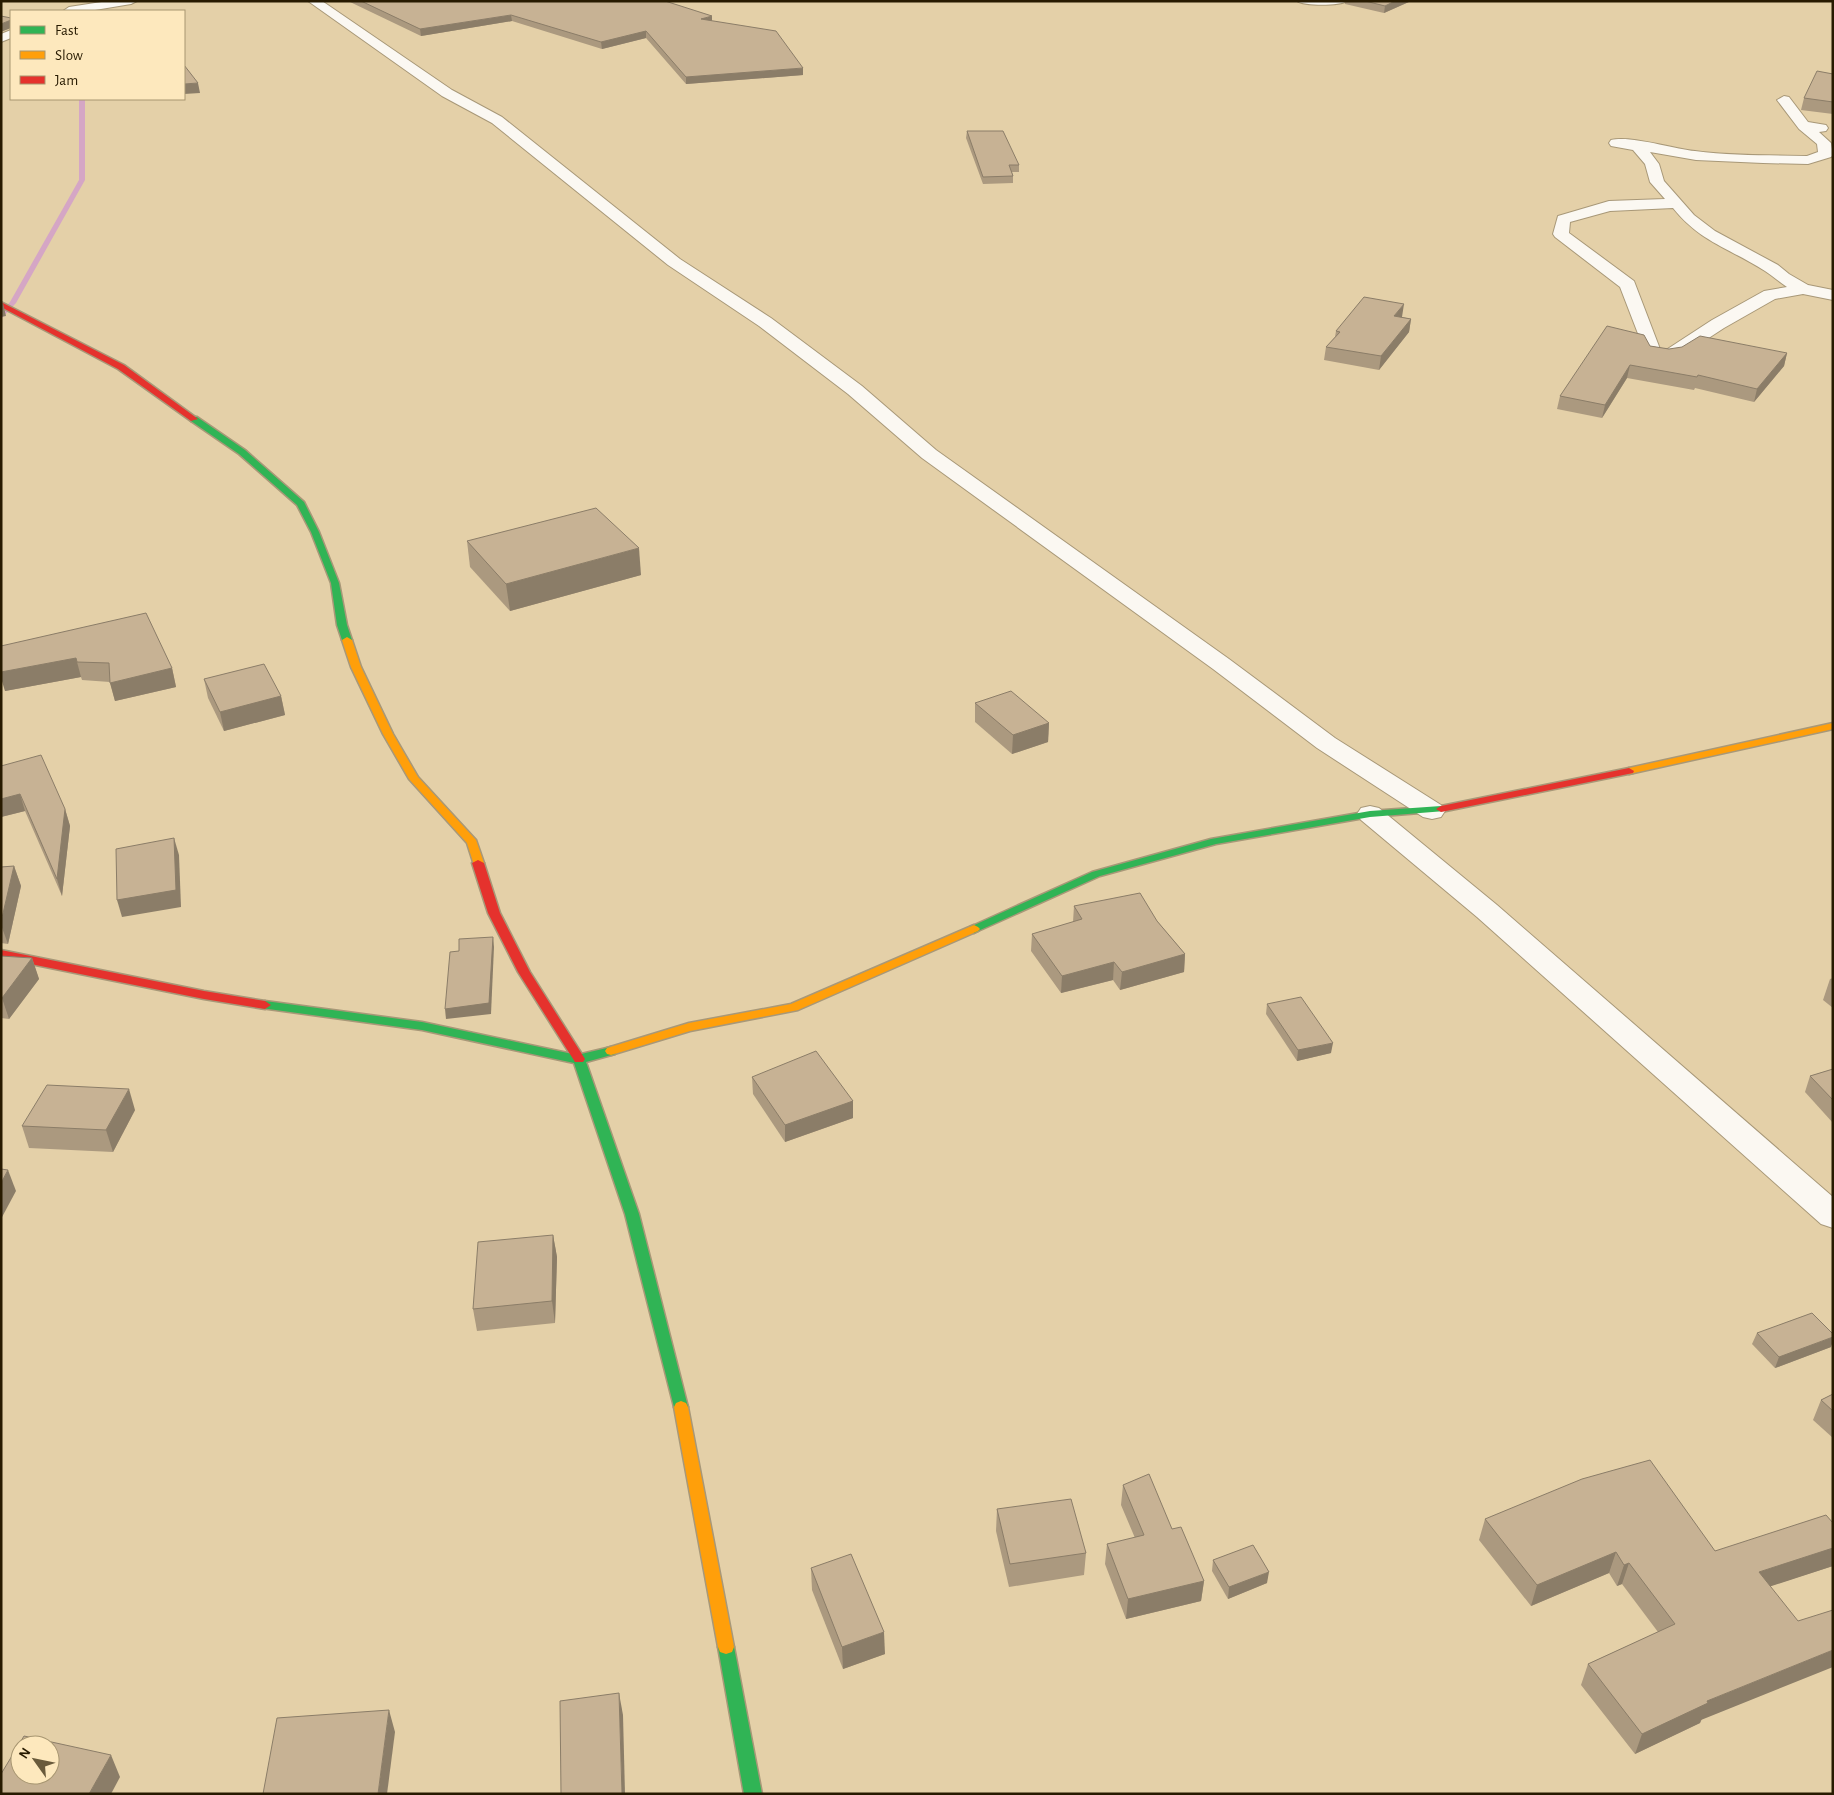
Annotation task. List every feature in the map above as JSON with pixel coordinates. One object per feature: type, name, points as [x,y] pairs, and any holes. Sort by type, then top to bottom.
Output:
[{"type":"street","points":[[73,10],[94,4],[131,1]]},
{"type":"street","points":[[314,1],[447,93],[497,120],[674,262],[765,322],[855,390],[929,454],[1221,664],[1326,743],[1432,812]]},
{"type":"street","points":[[1303,1],[1340,1]]},
{"type":"street","points":[[1616,143],[1696,156],[1763,160],[1808,160],[1826,154],[1824,143],[1804,126],[1784,100]]},
{"type":"street","points":[[1804,126],[1833,130]]},
{"type":"street","points":[[1638,146],[1652,164],[1656,182],[1678,203],[1689,218],[1709,234],[1772,268],[1784,278],[1803,289],[1833,295]]},
{"type":"street","points":[[1678,203],[1609,206],[1563,219],[1562,234],[1628,285],[1653,353],[1672,354],[1718,324],[1770,294],[1803,289]]},
{"type":"street","points":[[1,304],[121,367],[242,452],[302,504],[335,583],[342,625],[356,667],[388,734],[414,779],[472,842],[494,913],[524,972],[580,1060],[632,1214],[680,1400],[752,1794]]},
{"type":"street","points":[[1,954],[204,995],[314,1013],[422,1026],[580,1060],[689,1027],[794,1007],[905,960],[1096,874],[1215,841],[1370,814],[1432,812],[1833,726]]},
{"type":"street","points":[[1370,814],[1487,911],[1833,1216]]},
{"type":"building","points":[[361,1],[665,1],[712,16],[701,19],[776,31],[803,68],[686,77],[646,31],[601,42],[511,15],[420,29]]},
{"type":"building","points":[[1365,1],[1395,1],[1385,6]]},
{"type":"building","points":[[1,16],[10,18],[10,20],[1,24]]},
{"type":"building","points":[[185,66],[198,83],[185,84]]},
{"type":"building","points":[[1817,71],[1833,74],[1833,102],[1804,98]]},
{"type":"building","points":[[967,131],[1003,131],[1019,165],[1009,165],[1013,176],[983,177]]},
{"type":"building","points":[[1364,297],[1404,304],[1394,316],[1411,319],[1381,356],[1326,347],[1340,332],[1336,331]]},
{"type":"building","points":[[1607,326],[1644,335],[1650,346],[1669,349],[1682,347],[1700,336],[1787,353],[1757,389],[1698,375],[1697,377],[1630,365],[1605,405],[1560,396]]},
{"type":"building","points":[[596,508],[639,548],[506,584],[467,541]]},
{"type":"building","points":[[146,613],[172,668],[110,683],[109,663],[77,662],[76,658],[1,672],[1,646]]},
{"type":"building","points":[[264,664],[281,696],[220,712],[204,679]]},
{"type":"building","points":[[1011,691],[1049,723],[1013,735],[975,703]]},
{"type":"building","points":[[41,755],[65,809],[57,879],[20,794],[1,799],[1,766]]},
{"type":"building","points":[[174,838],[176,890],[117,900],[116,849]]},
{"type":"building","points":[[14,866],[1,922],[1,867]]},
{"type":"building","points":[[1140,893],[1157,921],[1185,954],[1122,972],[1114,962],[1062,976],[1032,934],[1082,919],[1074,906]]},
{"type":"building","points":[[493,937],[489,1003],[445,1009],[450,952],[459,951],[459,939]]},
{"type":"building","points":[[1,956],[32,958],[2,998],[1,998]]},
{"type":"building","points":[[1301,997],[1333,1043],[1298,1050],[1267,1004]]},
{"type":"building","points":[[816,1051],[853,1101],[785,1125],[752,1077]]},
{"type":"building","points":[[1833,1069],[1833,1100],[1810,1076]]},
{"type":"building","points":[[47,1085],[129,1089],[106,1130],[22,1126]]},
{"type":"building","points":[[1,1169],[8,1170],[1,1183]]},
{"type":"building","points":[[553,1235],[552,1301],[473,1309],[478,1242]]},
{"type":"building","points":[[1812,1313],[1833,1334],[1833,1337],[1779,1357],[1757,1333]]},
{"type":"building","points":[[1833,1394],[1833,1411],[1821,1400]]},
{"type":"building","points":[[1650,1460],[1715,1551],[1826,1515],[1833,1523],[1833,1548],[1759,1572],[1798,1621],[1833,1610],[1833,1650],[1707,1701],[1708,1703],[1642,1734],[1588,1664],[1675,1624],[1629,1563],[1624,1565],[1616,1552],[1537,1585],[1485,1519],[1582,1479]]},
{"type":"building","points":[[1149,1474],[1172,1529],[1181,1527],[1204,1581],[1128,1599],[1107,1544],[1144,1535],[1123,1485]]},
{"type":"building","points":[[1071,1499],[1086,1553],[1010,1564],[997,1509]]},
{"type":"building","points":[[1253,1545],[1269,1572],[1229,1587],[1213,1560]]},
{"type":"building","points":[[851,1554],[884,1632],[842,1647],[811,1568]]},
{"type":"building","points":[[619,1693],[622,1794],[561,1794],[560,1701]]},
{"type":"building","points":[[389,1710],[378,1794],[263,1794],[277,1718]]},
{"type":"building","points":[[60,1744],[111,1755],[89,1794],[1,1794],[1,1774],[10,1759],[10,1785],[60,1785]]},
{"type":"waterway","points":[[1,317],[13,303],[82,180],[82,100]]},
{"type":"traffic: fast","points":[[194,419],[242,452],[301,504],[315,532],[335,583],[342,625],[347,640]]},
{"type":"traffic: fast","points":[[974,929],[1096,874],[1215,841],[1370,814],[1441,809]]},
{"type":"traffic: fast","points":[[265,1005],[422,1026],[580,1060],[611,1051]]},
{"type":"traffic: fast","points":[[579,1059],[632,1214],[681,1407]]},
{"type":"traffic: fast","points":[[726,1647],[753,1794]]},
{"type":"traffic: slow","points":[[347,640],[356,667],[388,734],[414,779],[472,842],[478,863]]},
{"type":"traffic: slow","points":[[1629,771],[1833,726]]},
{"type":"traffic: slow","points":[[611,1051],[689,1027],[794,1007],[974,929]]},
{"type":"traffic: slow","points":[[681,1407],[726,1647]]},
{"type":"traffic: jam","points":[[1,304],[121,367],[194,419]]},
{"type":"traffic: jam","points":[[1441,809],[1629,771]]},
{"type":"traffic: jam","points":[[478,863],[494,913],[524,972],[579,1059]]},
{"type":"traffic: jam","points":[[1,954],[204,995],[265,1005]]}]
